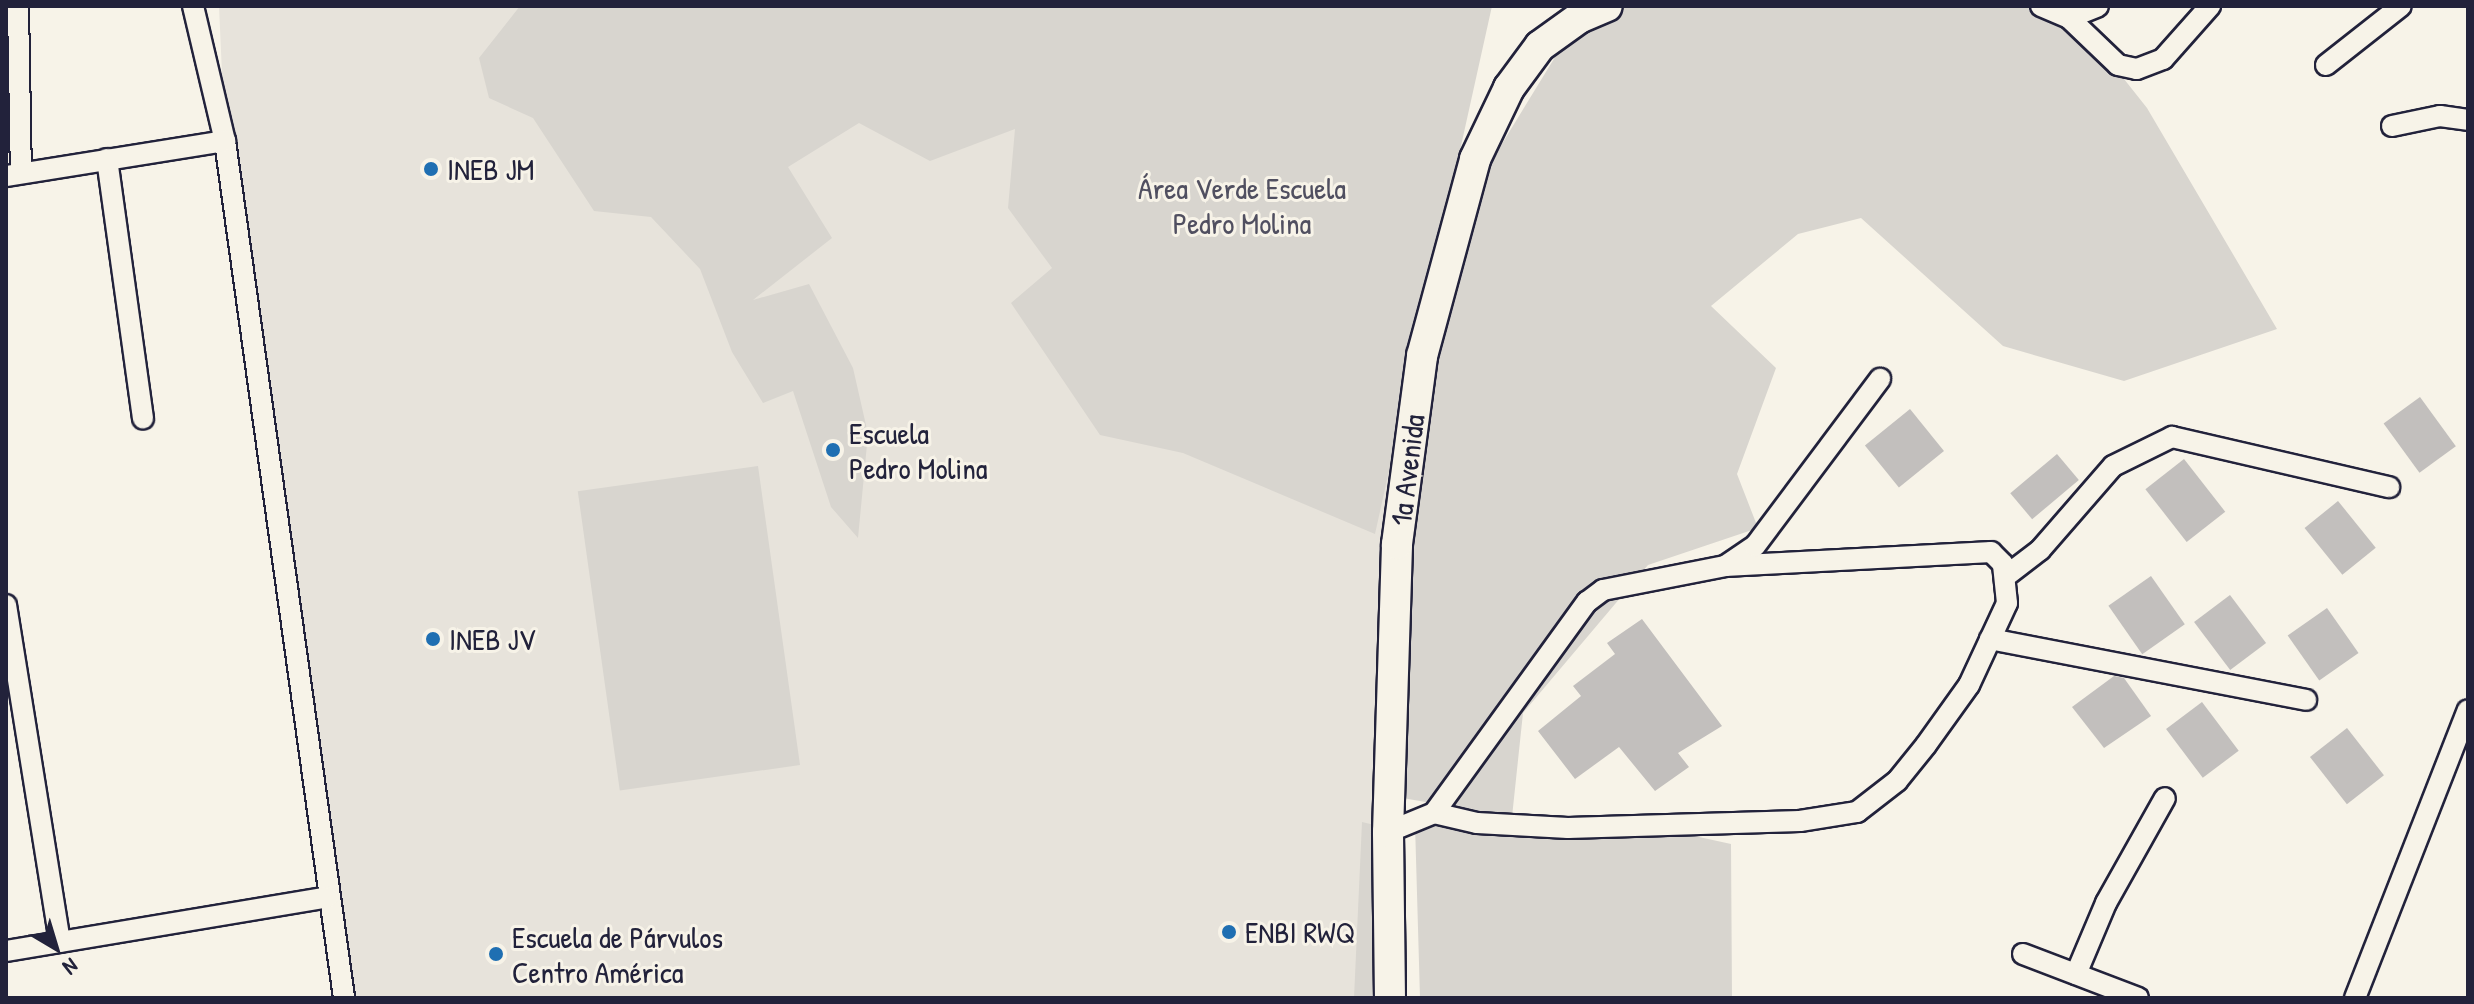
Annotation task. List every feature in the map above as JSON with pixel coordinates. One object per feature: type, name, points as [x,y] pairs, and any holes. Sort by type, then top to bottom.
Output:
[{"type":"main road","name":"1a Avenida","points":[[1390,998],[1388,832],[1397,544],[1422,356],[1475,159],[1509,88],[1540,46],[1579,18],[1607,6]]},
{"type":"street","points":[[18,6],[13,175],[225,141]]},
{"type":"street","points":[[193,6],[225,141],[327,897],[344,998]]},
{"type":"street","points":[[2041,6],[2069,18],[2118,65],[2137,69],[2163,59],[2210,6]]},
{"type":"street","points":[[2069,18],[2098,6]]},
{"type":"street","points":[[2326,65],[2401,6]]},
{"type":"street","points":[[2392,126],[2440,116],[2468,120]]},
{"type":"street","points":[[107,159],[143,419]]},
{"type":"street","points":[[1725,566],[1755,546],[1778,519],[1880,379]]},
{"type":"street","points":[[2006,576],[2040,550],[2113,466],[2172,437],[2389,487]]},
{"type":"street","points":[[1388,832],[1434,813],[1587,602],[1603,590],[1725,566],[1991,552],[2006,576],[2007,603],[1969,685],[1897,781],[1857,812],[1800,821],[1568,828],[1477,823],[1434,813]]},
{"type":"street","points":[[6,605],[60,942]]},
{"type":"street","points":[[1990,639],[2306,700]]},
{"type":"street","points":[[2355,998],[2468,710]]},
{"type":"street","points":[[2076,974],[2106,903],[2165,798]]},
{"type":"street","points":[[6,951],[327,897]]},
{"type":"street","points":[[2023,954],[2138,998]]},
{"type":"shaded area","name":"Escuela Pedro Molina","points":[[219,6],[1490,6],[1409,343],[1372,998],[352,998],[225,141]]},
{"type":"green space","name":"Área Verde Escuela Pedro Molina","points":[[520,6],[1492,6],[1375,534],[1183,453],[1100,435],[1011,303],[1052,268],[1008,208],[1015,129],[930,161],[859,123],[788,167],[832,238],[753,300],[809,284],[853,368],[868,434],[858,538],[831,507],[793,391],[763,403],[732,352],[700,269],[651,217],[594,211],[533,118],[489,98],[479,58]]},
{"type":"green space","points":[[1631,6],[2067,7],[2147,108],[2277,329],[2124,381],[2003,346],[1861,218],[1798,234],[1711,306],[1776,368],[1737,474],[1758,528],[1648,565],[1523,713],[1512,817],[1391,796],[1413,536],[1439,347],[1489,165],[1579,18]]},
{"type":"green space","points":[[758,466],[800,765],[620,790],[578,491]]},
{"type":"green space","points":[[1362,822],[1391,829],[1401,998],[1354,998]]},
{"type":"green space","points":[[1415,824],[1541,832],[1658,828],[1731,844],[1732,998],[1420,998]]},
{"type":"building","points":[[2420,397],[2456,446],[2419,473],[2384,423]]},
{"type":"building","points":[[1910,409],[1944,451],[1899,487],[1865,446]]},
{"type":"building","points":[[2057,454],[2079,480],[2032,519],[2010,493]]},
{"type":"building","points":[[2184,459],[2225,512],[2187,542],[2145,489]]},
{"type":"building","points":[[2338,501],[2376,548],[2342,575],[2305,528]]},
{"type":"building","points":[[2151,576],[2185,624],[2142,654],[2108,606]]},
{"type":"building","points":[[2230,595],[2266,643],[2230,670],[2194,622]]},
{"type":"building","points":[[2327,608],[2359,653],[2319,681],[2288,636]]},
{"type":"building","points":[[1642,619],[1722,726],[1678,753],[1689,767],[1655,791],[1619,747],[1575,779],[1538,731],[1581,696],[1573,686],[1615,654],[1607,643]]},
{"type":"building","points":[[2114,676],[2124,678],[2151,716],[2104,748],[2072,707]]},
{"type":"building","points":[[2202,702],[2239,751],[2203,778],[2166,729]]},
{"type":"building","points":[[2347,728],[2384,775],[2347,804],[2310,757]]},
{"type":"place","name":"INEB JM","points":[[431,169]]},
{"type":"place","name":"Escuela Pedro Molina","points":[[833,450]]},
{"type":"place","name":"INEB JV","points":[[433,639]]},
{"type":"place","name":"ENBI RWQ","points":[[1229,932]]},
{"type":"place","name":"Escuela de Párvulos Centro América","points":[[496,954]]}]
